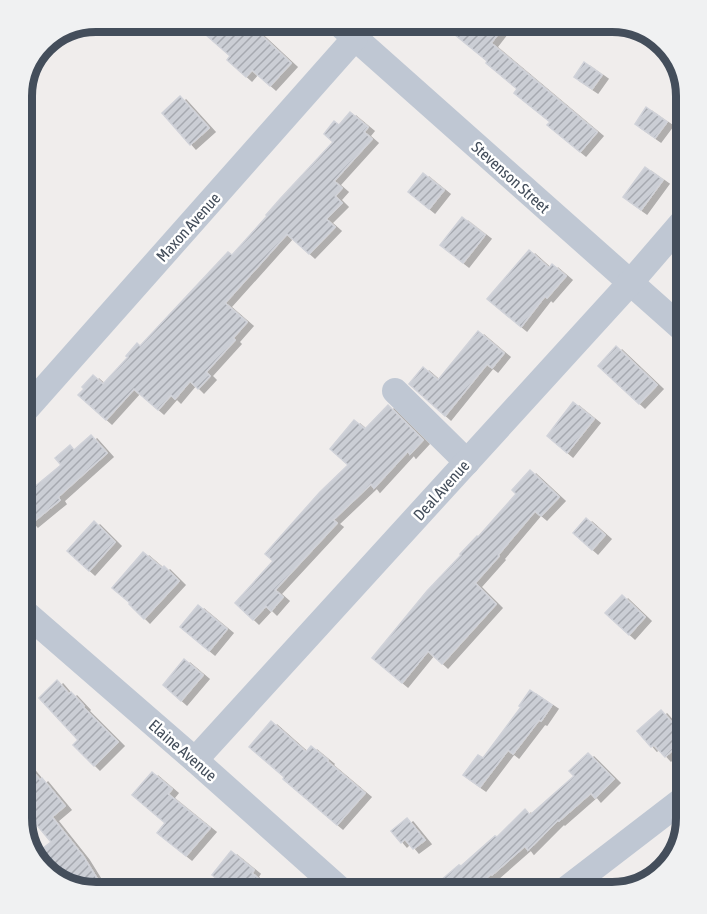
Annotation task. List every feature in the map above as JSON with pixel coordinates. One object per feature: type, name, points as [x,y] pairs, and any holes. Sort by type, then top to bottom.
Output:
[{"type":"street","name":"Stevenson Street","points":[[348,32],[676,323]]},
{"type":"street","name":"Maxon Avenue","points":[[32,403],[356,39]]},
{"type":"street","name":"Deal Avenue","points":[[195,760],[676,230]]},
{"type":"street","points":[[395,391],[467,462]]},
{"type":"street","name":"Elaine Avenue","points":[[32,619],[333,883]]},
{"type":"street","points":[[575,883],[676,813]]},
{"type":"building","points":[[203,32],[258,32],[291,63],[270,86],[252,70],[246,77],[227,60],[230,56]]},
{"type":"building","points":[[451,32],[500,32],[491,43],[597,132],[580,152],[547,125],[550,122],[514,93],[517,89],[486,63],[487,61]]},
{"type":"building","points":[[584,62],[602,75],[592,89],[574,77]]},
{"type":"building","points":[[180,96],[209,128],[190,145],[162,113]]},
{"type":"building","points":[[646,107],[667,122],[655,138],[635,124]]},
{"type":"building","points":[[350,112],[368,127],[364,132],[372,139],[334,181],[342,188],[335,196],[342,203],[326,219],[335,227],[309,254],[287,234],[225,303],[247,322],[233,338],[235,340],[206,372],[210,376],[198,389],[190,381],[175,399],[171,395],[158,410],[134,389],[106,420],[78,395],[84,389],[82,387],[93,375],[103,384],[128,357],[126,356],[137,343],[140,346],[228,252],[232,255],[333,142],[324,134],[334,121],[339,125]]},
{"type":"building","points":[[645,167],[663,180],[641,210],[623,197]]},
{"type":"building","points":[[423,173],[444,190],[429,209],[408,192]]},
{"type":"building","points":[[462,217],[485,235],[463,263],[440,245]]},
{"type":"building","points":[[529,250],[549,268],[552,264],[566,276],[547,298],[545,296],[521,327],[487,299]]},
{"type":"building","points":[[478,331],[504,353],[492,368],[487,364],[445,416],[409,384],[423,367],[438,380]]},
{"type":"building","points":[[616,346],[657,385],[639,404],[598,366]]},
{"type":"building","points":[[573,402],[594,419],[567,453],[547,436]]},
{"type":"building","points":[[388,405],[423,440],[410,454],[408,451],[374,488],[371,484],[333,520],[337,523],[275,590],[283,597],[271,611],[266,606],[253,620],[235,603],[273,561],[265,554],[320,492],[348,465],[330,449],[354,420],[365,429]]},
{"type":"building","points":[[91,435],[107,453],[58,497],[60,500],[32,523],[32,489],[61,465],[55,458],[70,445],[74,450]]},
{"type":"building","points":[[530,470],[559,497],[541,516],[535,511],[475,583],[496,604],[442,664],[428,651],[402,683],[372,658],[427,591],[516,494],[512,490]]},
{"type":"building","points":[[586,518],[605,535],[592,550],[573,533]]},
{"type":"building","points":[[94,521],[115,542],[89,571],[67,551]]},
{"type":"building","points":[[143,552],[162,568],[164,566],[179,581],[144,619],[112,588]]},
{"type":"building","points":[[622,595],[645,617],[629,635],[605,613]]},
{"type":"building","points":[[198,605],[227,629],[209,651],[180,627]]},
{"type":"building","points":[[184,659],[203,675],[181,701],[163,685]]},
{"type":"building","points":[[57,680],[118,742],[94,766],[73,745],[78,740],[39,698]]},
{"type":"building","points":[[530,690],[552,705],[513,754],[508,750],[480,787],[463,775],[478,755],[483,758],[521,707],[519,706]]},
{"type":"building","points":[[661,710],[676,727],[676,747],[665,757],[654,745],[651,747],[637,731]]},
{"type":"building","points":[[271,721],[306,752],[311,746],[365,793],[337,825],[249,747]]},
{"type":"building","points":[[588,753],[614,779],[595,798],[591,793],[558,820],[528,850],[525,846],[481,883],[438,883],[495,836],[497,837],[525,809],[530,815],[574,776],[569,771]]},
{"type":"building","points":[[32,770],[40,780],[42,778],[65,806],[52,817],[83,856],[100,883],[79,880],[59,871],[42,849],[51,842],[32,819]]},
{"type":"building","points":[[152,772],[172,789],[168,794],[210,828],[186,856],[157,833],[165,823],[132,795]]},
{"type":"building","points":[[407,818],[425,840],[413,849],[405,839],[401,843],[391,831]]},
{"type":"building","points":[[231,851],[254,870],[252,873],[260,880],[257,883],[222,883],[212,875]]}]
